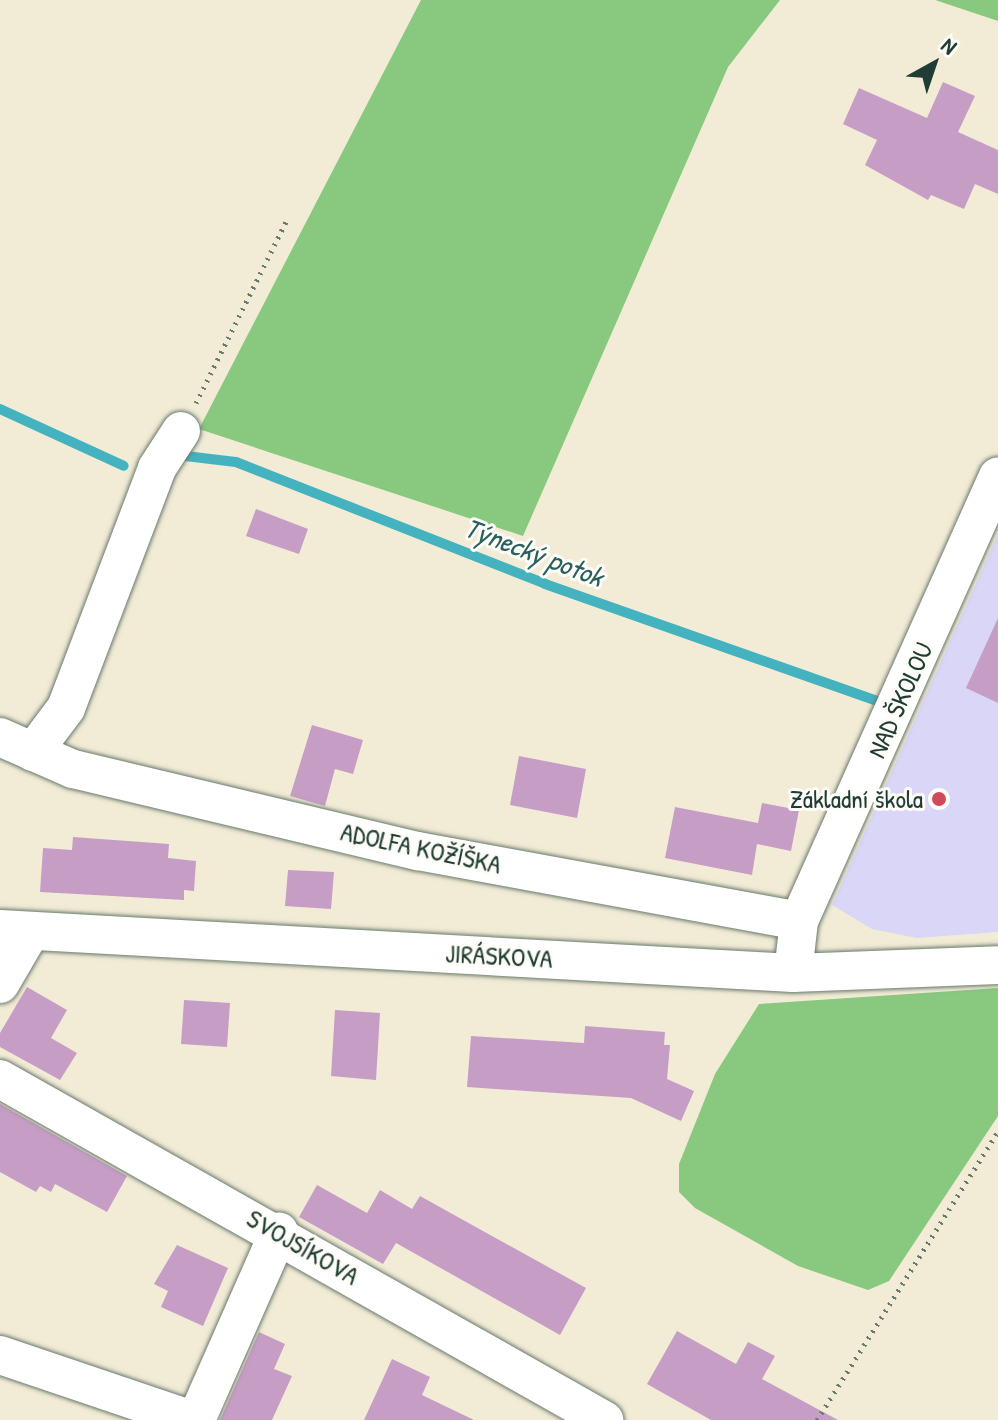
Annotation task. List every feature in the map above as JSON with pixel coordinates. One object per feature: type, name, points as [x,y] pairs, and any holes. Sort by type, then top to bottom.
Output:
[{"type":"street","points":[[17,744],[66,708],[157,468],[181,431]]},
{"type":"street","name":"NAD ŠKOLOU","points":[[799,921],[998,477]]},
{"type":"street","name":"ADOLFA KOŽÍŠKA","points":[[17,744],[73,769],[418,851],[799,921]]},
{"type":"street","points":[[793,973],[799,921]]},
{"type":"street","points":[[0,984],[16,930]]},
{"type":"street","name":"JIRÁSKOVA","points":[[16,930],[793,973],[998,965]]},
{"type":"street","name":"SVOJSÍKOVA","points":[[0,1079],[279,1232],[589,1416]]},
{"type":"street","points":[[0,1355],[194,1420],[279,1232]]},
{"type":"path","points":[[181,431],[288,218]]},
{"type":"path","points":[[817,1420],[998,1131]]},
{"type":"shaded area","name":"Základní škola","points":[[998,534],[998,932],[917,938],[872,929],[832,905]]},
{"type":"green space","points":[[421,0],[780,0],[728,67],[523,536],[199,429]]},
{"type":"green space","points":[[935,0],[998,0],[998,21]]},
{"type":"green space","points":[[998,988],[998,1116],[889,1281],[868,1290],[798,1266],[695,1208],[679,1192],[679,1164],[715,1074],[759,1004]]},
{"type":"building","points":[[943,82],[975,96],[958,132],[998,150],[998,194],[975,184],[964,209],[931,195],[928,200],[865,165],[877,140],[843,124],[859,88],[927,118]]},
{"type":"building","points":[[256,509],[308,529],[299,554],[246,536]]},
{"type":"building","points":[[998,618],[998,703],[966,688]]},
{"type":"building","points":[[312,725],[363,740],[353,774],[335,769],[325,806],[290,796]]},
{"type":"building","points":[[519,756],[586,769],[577,818],[510,805]]},
{"type":"building","points":[[762,803],[799,810],[791,851],[757,844],[752,875],[665,858],[675,807],[758,823]]},
{"type":"building","points":[[73,837],[169,844],[168,858],[196,861],[194,891],[184,890],[184,900],[40,892],[43,848],[72,850]]},
{"type":"building","points":[[288,870],[334,872],[331,909],[285,906]]},
{"type":"building","points":[[27,987],[67,1010],[51,1038],[77,1053],[60,1080],[0,1047],[0,1033]]},
{"type":"building","points":[[184,1000],[230,1003],[227,1047],[181,1044]]},
{"type":"building","points":[[335,1010],[380,1013],[376,1080],[331,1076]]},
{"type":"building","points":[[585,1026],[665,1032],[664,1045],[670,1045],[667,1079],[694,1091],[681,1121],[631,1098],[467,1087],[471,1036],[584,1043]]},
{"type":"building","points":[[0,1104],[127,1176],[107,1212],[55,1184],[51,1192],[40,1186],[36,1192],[0,1172]]},
{"type":"building","points":[[317,1185],[367,1213],[380,1190],[412,1209],[420,1196],[586,1288],[560,1335],[396,1243],[383,1264],[299,1217]]},
{"type":"building","points":[[177,1245],[228,1268],[203,1326],[161,1307],[168,1291],[154,1284]]},
{"type":"building","points":[[677,1331],[736,1364],[748,1342],[775,1356],[762,1379],[838,1420],[711,1420],[647,1384]]},
{"type":"building","points":[[259,1332],[285,1344],[274,1369],[292,1376],[272,1420],[220,1420]]},
{"type":"building","points":[[392,1359],[430,1377],[422,1395],[474,1420],[364,1420]]},
{"type":"waterway","name":"Týnecký potok","points":[[0,409],[124,466]]},
{"type":"waterway","name":"Týnecký potok","points":[[177,455],[236,462],[545,584],[875,700]]},
{"type":"place","name":"Základní škola","points":[[939,799]]}]
